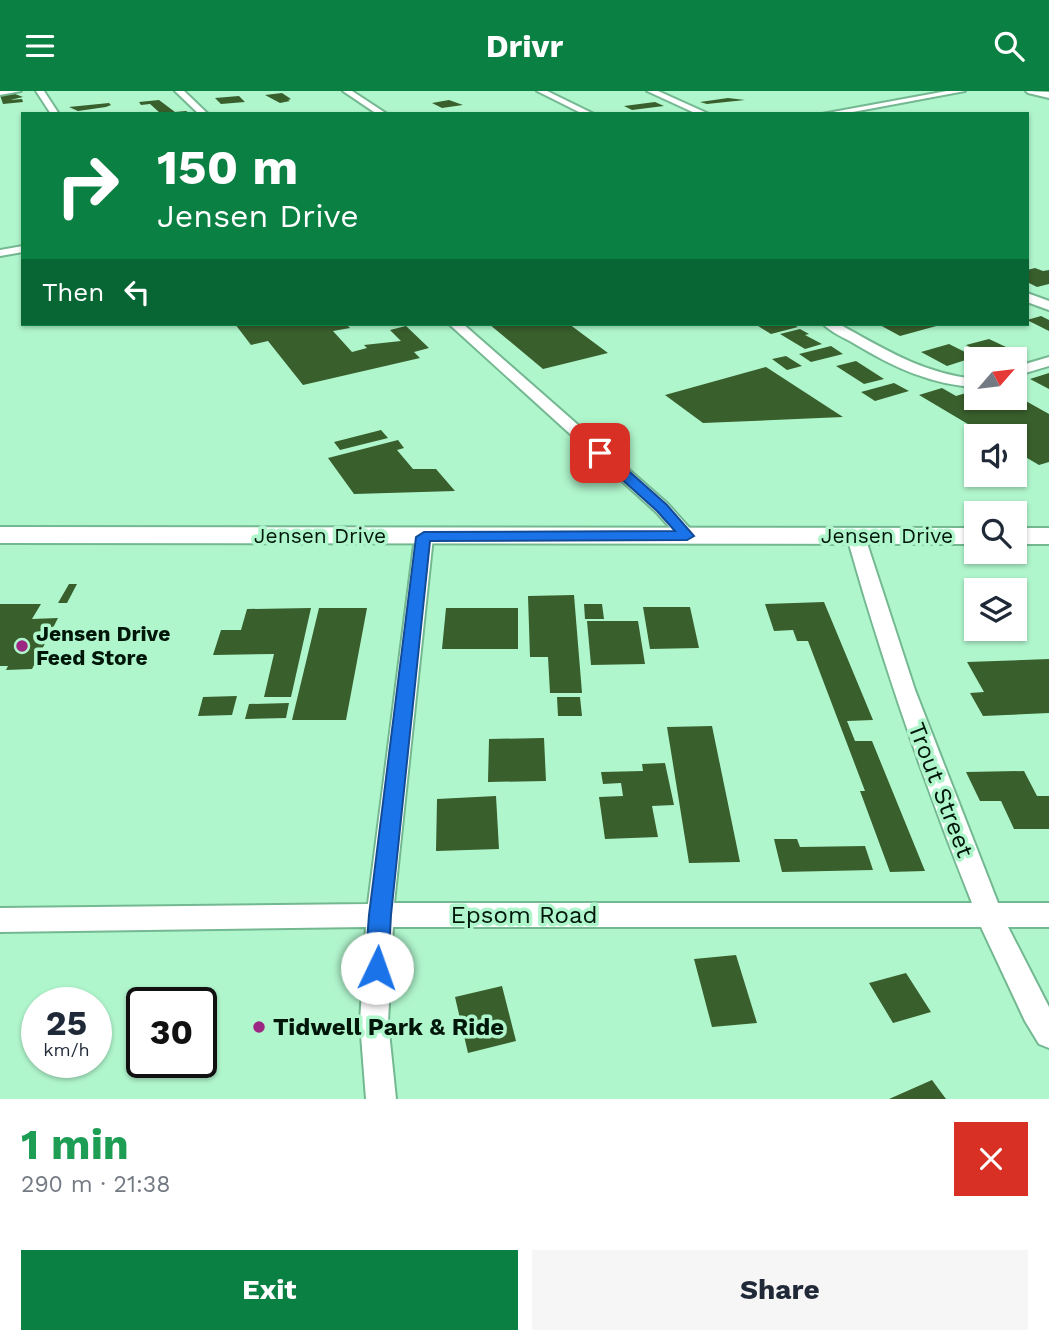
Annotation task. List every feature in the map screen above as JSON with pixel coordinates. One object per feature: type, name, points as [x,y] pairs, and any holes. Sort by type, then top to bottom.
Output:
[{"type":"main road","points":[[1032,91],[1049,95]]},
{"type":"main road","name":"Jensen Drive","points":[[0,535],[964,536]]},
{"type":"main road","points":[[1027,536],[1049,535]]},
{"type":"street","points":[[0,93],[17,91]]},
{"type":"street","points":[[40,91],[54,112]]},
{"type":"street","points":[[179,91],[202,112]]},
{"type":"street","points":[[347,91],[380,112]]},
{"type":"street","points":[[541,91],[586,112]]},
{"type":"street","points":[[651,91],[700,112]]},
{"type":"street","points":[[838,112],[961,91]]},
{"type":"street","points":[[0,253],[21,249]]},
{"type":"street","points":[[1029,298],[1049,306]]},
{"type":"street","points":[[458,326],[662,508],[687,536]]},
{"type":"street","points":[[834,326],[924,375],[964,382]]},
{"type":"street","points":[[1027,368],[1049,361]]},
{"type":"street","points":[[381,1099],[374,1022],[380,915],[424,537]]},
{"type":"street","name":"Trout Street","points":[[856,537],[881,628],[930,765],[990,915],[1049,1034]]},
{"type":"street","name":"Epsom Road","points":[[0,920],[380,915],[1049,915]]},
{"type":"building","points":[[282,93],[291,99],[288,100],[290,101],[280,103],[265,95]]},
{"type":"building","points":[[15,94],[23,97],[10,100],[22,99],[23,102],[3,104],[0,95]]},
{"type":"building","points":[[239,96],[245,102],[221,104],[215,98]]},
{"type":"building","points":[[728,98],[745,100],[707,104],[700,102]]},
{"type":"building","points":[[159,100],[175,112],[159,112],[150,104],[141,105],[139,102]]},
{"type":"building","points":[[449,100],[463,105],[442,108],[432,103]]},
{"type":"building","points":[[655,102],[664,106],[632,110],[624,106]]},
{"type":"building","points":[[111,105],[106,107],[78,111],[69,107]]},
{"type":"building","points":[[1029,270],[1049,270],[1049,284],[1037,287],[1029,283]]},
{"type":"building","points":[[1041,316],[1049,320],[1049,331],[1029,321]]},
{"type":"building","points":[[237,326],[348,326],[350,328],[333,331],[352,352],[367,348],[364,345],[401,341],[390,330],[406,326],[429,348],[414,352],[420,358],[303,385],[268,341],[251,345]]},
{"type":"building","points":[[491,326],[572,326],[608,353],[543,369]]},
{"type":"building","points":[[758,326],[798,327],[771,334]]},
{"type":"building","points":[[882,326],[936,326],[900,336]]},
{"type":"building","points":[[800,329],[809,334],[805,335],[822,344],[805,349],[780,334]]},
{"type":"building","points":[[989,339],[1006,347],[970,347],[966,345]]},
{"type":"building","points":[[949,344],[964,352],[964,361],[947,366],[921,352]]},
{"type":"building","points":[[831,346],[843,354],[811,362],[799,354]]},
{"type":"building","points":[[786,356],[802,366],[787,370],[772,359]]},
{"type":"building","points":[[856,361],[884,379],[864,384],[836,366]]},
{"type":"building","points":[[766,367],[843,417],[703,423],[665,395]]},
{"type":"building","points":[[1049,373],[1049,389],[1030,379]]},
{"type":"building","points":[[894,383],[909,391],[875,401],[861,392]]},
{"type":"building","points":[[942,388],[956,396],[964,394],[964,410],[1027,410],[1027,402],[1049,414],[1049,462],[1039,465],[1027,458],[1027,424],[968,424],[919,395]]},
{"type":"building","points":[[381,430],[388,438],[340,450],[334,442]]},
{"type":"building","points":[[398,440],[404,448],[397,450],[413,469],[436,469],[455,491],[354,494],[328,458]]},
{"type":"building","points":[[69,584],[77,584],[67,603],[58,603]]},
{"type":"building","points":[[574,595],[582,693],[550,693],[548,657],[530,657],[528,596]]},
{"type":"building","points":[[824,602],[873,720],[847,721],[855,741],[872,741],[925,871],[890,872],[860,791],[865,791],[808,641],[797,641],[793,630],[774,631],[765,604]]},
{"type":"building","name":"Jensen Drive Feed Store","points":[[0,604],[41,604],[32,619],[58,618],[32,669],[6,670],[8,666],[0,666]]},
{"type":"building","points":[[584,604],[602,604],[604,619],[585,619]]},
{"type":"building","points":[[643,607],[690,607],[699,648],[650,649]]},
{"type":"building","points":[[311,608],[291,697],[264,697],[274,654],[213,655],[221,630],[241,630],[247,609]]},
{"type":"building","points":[[319,608],[367,608],[346,720],[292,720]]},
{"type":"building","points":[[446,608],[518,608],[518,649],[442,649]]},
{"type":"building","points":[[587,621],[638,621],[645,664],[591,665]]},
{"type":"building","points":[[1049,659],[1049,713],[983,716],[970,693],[984,692],[967,662]]},
{"type":"building","points":[[237,696],[232,715],[198,716],[203,697]]},
{"type":"building","points":[[557,697],[580,697],[582,716],[558,716]]},
{"type":"building","points":[[289,703],[286,718],[245,719],[249,704]]},
{"type":"building","points":[[712,726],[740,862],[689,863],[667,727]]},
{"type":"building","points":[[544,738],[546,781],[488,782],[489,739]]},
{"type":"building","points":[[665,763],[674,805],[652,806],[658,837],[605,839],[599,797],[623,796],[621,783],[603,784],[601,772],[643,771],[642,764]]},
{"type":"building","points":[[1024,771],[1037,796],[1049,796],[1049,829],[1014,829],[1001,801],[980,801],[966,772]]},
{"type":"building","points":[[496,796],[499,849],[436,851],[437,799]]},
{"type":"building","points":[[774,839],[797,839],[800,847],[865,846],[873,870],[782,872]]},
{"type":"building","points":[[736,955],[757,1023],[712,1027],[694,959]]},
{"type":"building","points":[[906,973],[931,1012],[893,1023],[869,983]]},
{"type":"building","points":[[502,986],[516,1041],[468,1053],[455,997]]},
{"type":"building","points":[[932,1080],[946,1099],[889,1099]]},
{"type":"place","name":"Jensen Drive Feed Store","points":[[22,646]]},
{"type":"place","name":"Tidwell Park & Ride","points":[[259,1027]]},
{"type":"route","points":[[377,968],[380,915],[424,537],[687,536],[662,508],[600,453]]}]
